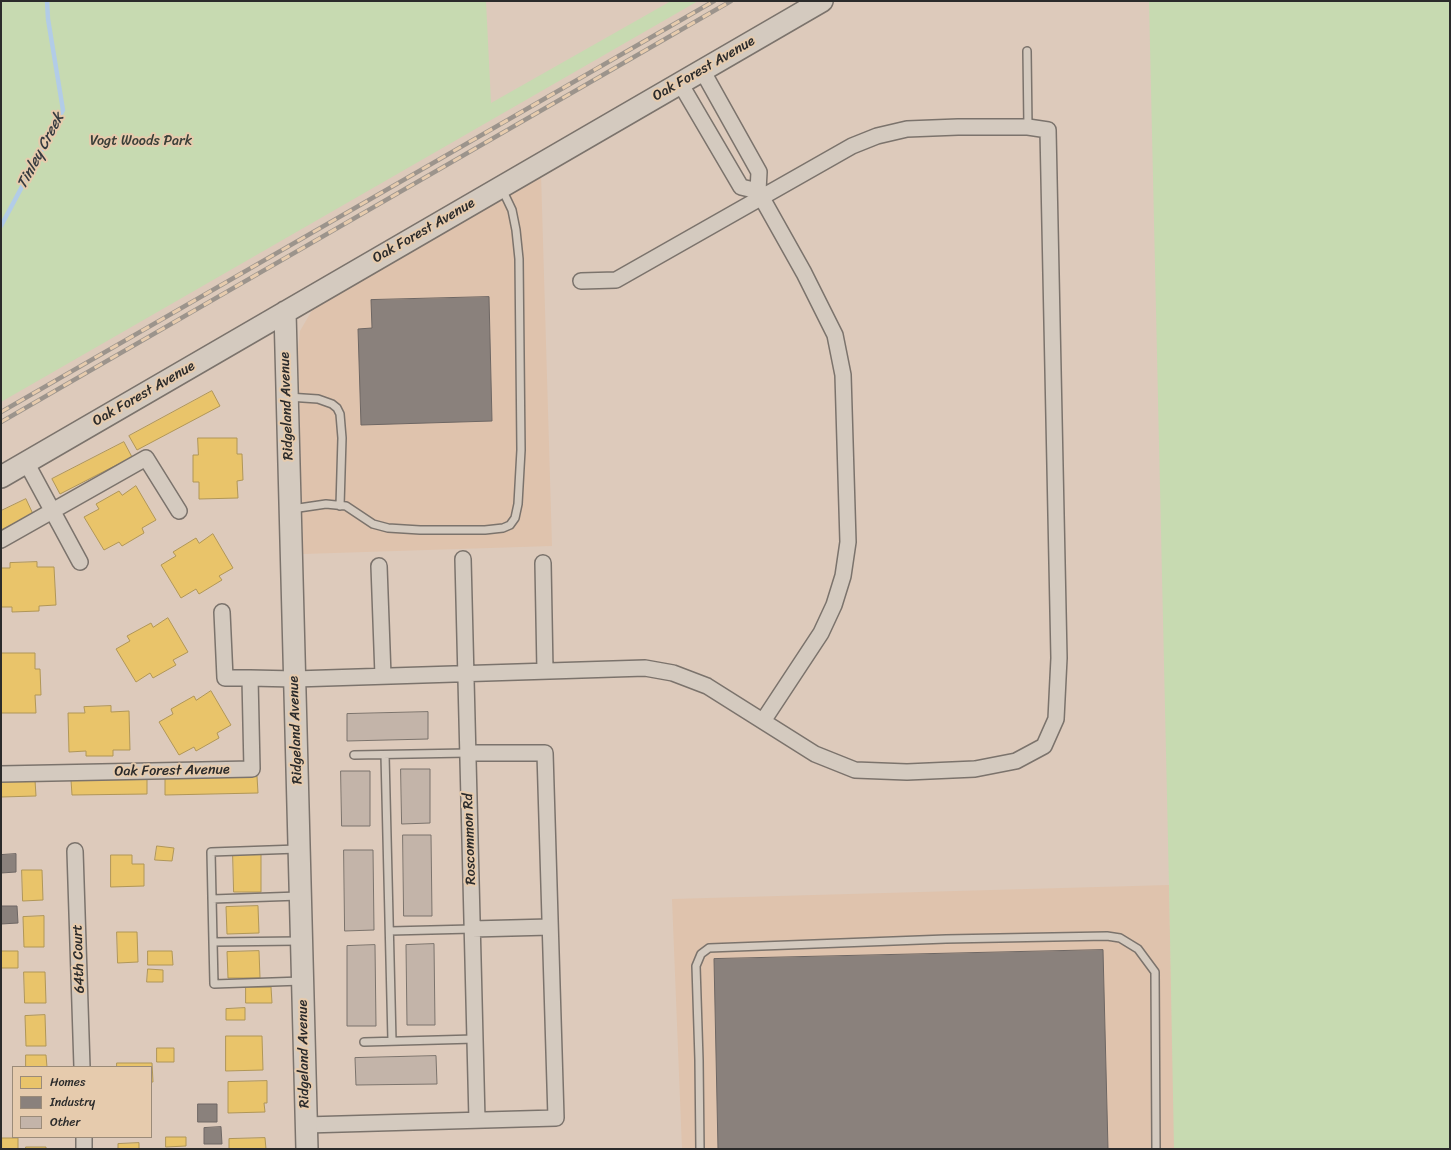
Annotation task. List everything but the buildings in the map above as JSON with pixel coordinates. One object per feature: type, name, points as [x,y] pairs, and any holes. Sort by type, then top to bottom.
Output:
[{"type":"street","name":"Oak Forest Avenue","points":[[1,477],[822,1]]},
{"type":"street","points":[[702,70],[759,172],[760,194],[804,273],[835,334],[843,375],[848,542],[843,576],[834,605],[824,626],[763,721]]},
{"type":"street","points":[[680,83],[741,187],[760,194]]},
{"type":"street","points":[[222,612],[225,678],[295,679],[645,668],[673,673],[707,686],[815,754],[855,770],[907,772],[975,769],[1016,761],[1044,746],[1056,719],[1059,658],[1048,130],[1028,126],[958,127],[907,129],[877,136],[852,146],[760,194],[616,280],[581,281]]},
{"type":"street","name":"Ridgeland Avenue","points":[[285,312],[307,1149]]},
{"type":"street","points":[[1,540],[146,458],[179,511]]},
{"type":"street","points":[[26,462],[80,562]]},
{"type":"street","name":"Roscommon Rd","points":[[463,559],[478,1120]]},
{"type":"street","points":[[543,563],[545,671]]},
{"type":"street","points":[[379,566],[383,676]]},
{"type":"street","name":"Oak Forest Avenue","points":[[1,774],[252,769],[250,678]]},
{"type":"street","points":[[306,1125],[556,1118],[545,753],[468,753]]},
{"type":"street","name":"64th Court","points":[[76,851],[82,1066]]},
{"type":"street","points":[[472,929],[550,927]]},
{"type":"street","points":[[84,1138],[84,1149]]},
{"type":"lane","points":[[1028,51],[1028,126]]},
{"type":"lane","points":[[290,510],[326,504],[346,506],[373,524],[395,529],[420,530],[503,528],[510,525],[515,518],[518,504],[521,450],[520,259],[512,210],[500,187]]},
{"type":"lane","points":[[287,397],[318,399],[332,404],[337,408],[340,414],[342,438],[340,506]]},
{"type":"lane","points":[[354,755],[468,753]]},
{"type":"lane","points":[[385,755],[392,1041]]},
{"type":"lane","points":[[299,849],[211,852],[212,899],[214,984],[302,981]]},
{"type":"lane","points":[[212,899],[300,896]]},
{"type":"lane","points":[[390,931],[472,929]]},
{"type":"lane","points":[[700,1149],[696,966],[702,954],[709,948],[946,939],[1107,936],[1120,938],[1138,949],[1155,972],[1156,1149]]},
{"type":"lane","points":[[213,942],[301,941]]},
{"type":"lane","points":[[364,1042],[475,1039]]},
{"type":"shaded area","points":[[541,174],[552,546],[303,554],[298,349],[300,331],[314,307]]},
{"type":"shaded area","points":[[1169,885],[1175,1149],[682,1149],[672,899]]},
{"type":"green space","name":"Vogt Woods Park","points":[[1,1],[486,1],[491,103],[671,1],[698,1],[1,402]]},
{"type":"green space","points":[[1149,1],[1450,1],[1450,1149],[1174,1149]]},
{"type":"waterway","name":"Tinley Creek","points":[[1,226],[63,110],[48,19],[47,1]]},
{"type":"railway","points":[[1,412],[714,1]]},
{"type":"railway","points":[[1,422],[731,1]]}]
